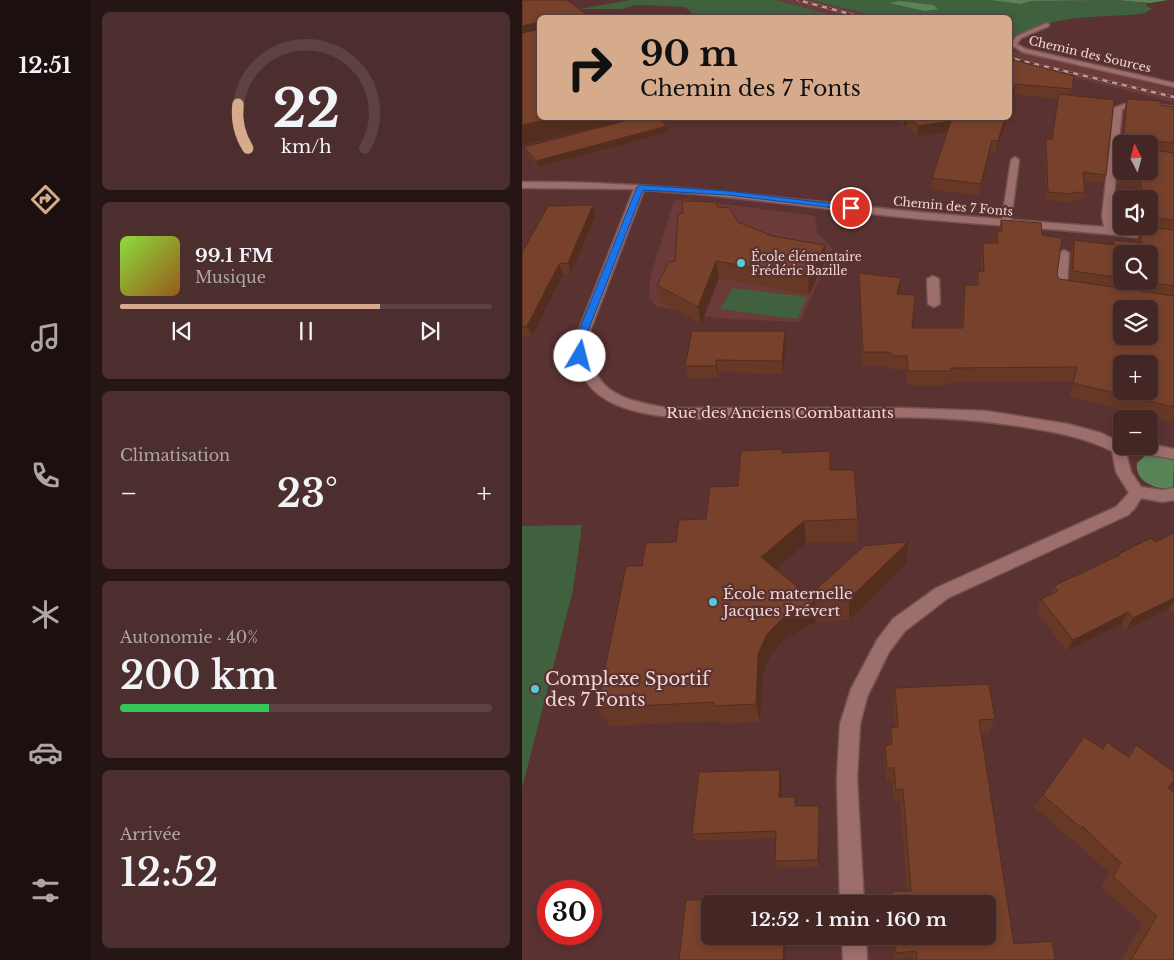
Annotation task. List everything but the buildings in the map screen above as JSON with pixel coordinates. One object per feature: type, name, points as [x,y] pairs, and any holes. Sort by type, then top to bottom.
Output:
[{"type":"street","name":"Chemin des Sources","points":[[1047,25],[1019,37],[1013,44],[1024,51],[1174,84]]},
{"type":"street","points":[[1118,135],[1118,108],[1131,104],[1150,104],[1174,109]]},
{"type":"street","points":[[1006,223],[1015,160]]},
{"type":"street","points":[[1110,232],[1108,216],[1114,180]]},
{"type":"street","name":"Chemin des 7 Fonts","points":[[522,185],[572,183],[728,193],[899,214],[1174,239]]},
{"type":"street","name":"Rue des Anciens Combattants","points":[[640,187],[581,339],[580,356],[586,372],[597,387],[616,399],[640,408],[668,413],[902,413],[987,416],[1068,429],[1096,437],[1113,445]]},
{"type":"street","points":[[1064,253],[1062,289],[1080,292]]},
{"type":"street","points":[[933,279],[934,304]]},
{"type":"street","name":"Rue des Anciens Combattants","points":[[1158,451],[1174,454]]},
{"type":"street","points":[[1119,455],[1118,459],[1124,472],[1137,492],[1162,496],[1174,494]]},
{"type":"street","points":[[852,895],[846,778],[850,724],[858,695],[883,646],[899,625],[942,594],[1122,511],[1130,504],[1137,492]]},
{"type":"street","points":[[854,945],[855,960]]},
{"type":"shaded area","points":[[776,0],[811,0],[872,15],[832,15]]},
{"type":"shaded area","points":[[1012,50],[1173,89],[1173,102],[1012,62]]},
{"type":"shaded area","name":"École élémentaire Frédéric Bazille","points":[[686,199],[815,216],[817,232],[833,249],[800,322],[726,319],[696,315],[656,306],[649,298],[650,277],[674,201]]},
{"type":"green space","points":[[630,0],[776,0],[832,15],[693,14],[685,7],[636,5],[622,9],[580,9]]},
{"type":"green space","points":[[811,0],[990,0],[1020,4],[1031,1],[1116,0],[1146,3],[1146,6],[1152,9],[1145,13],[1131,15],[1084,17],[1053,22],[1038,26],[1012,39],[1012,15],[872,15]]},
{"type":"green space","points":[[990,0],[1116,0],[1031,1],[1020,4]]},
{"type":"green space","points":[[1116,0],[1168,0],[1150,3]]},
{"type":"green space","points":[[900,1],[933,5],[938,9],[925,11],[889,3]]},
{"type":"green space","points":[[733,288],[807,297],[797,319],[720,309]]},
{"type":"green space","points":[[1158,455],[1174,461],[1173,488],[1161,488],[1148,484],[1143,480],[1137,470],[1137,463],[1145,456]]},
{"type":"green space","name":"Complexe Sportif des 7 Fonts","points":[[582,525],[573,590],[522,788],[522,526]]},
{"type":"railway","points":[[798,0],[854,15]]},
{"type":"railway","points":[[1012,58],[1174,97]]},
{"type":"place","name":"École élémentaire Frédéric Bazille","points":[[741,263]]},
{"type":"place","name":"École maternelle Jacques Prévert","points":[[713,602]]},
{"type":"place","name":"Complexe Sportif des 7 Fonts","points":[[535,689]]},
{"type":"route","points":[[580,356],[581,339],[586,323],[640,187],[728,193],[851,208]]}]
